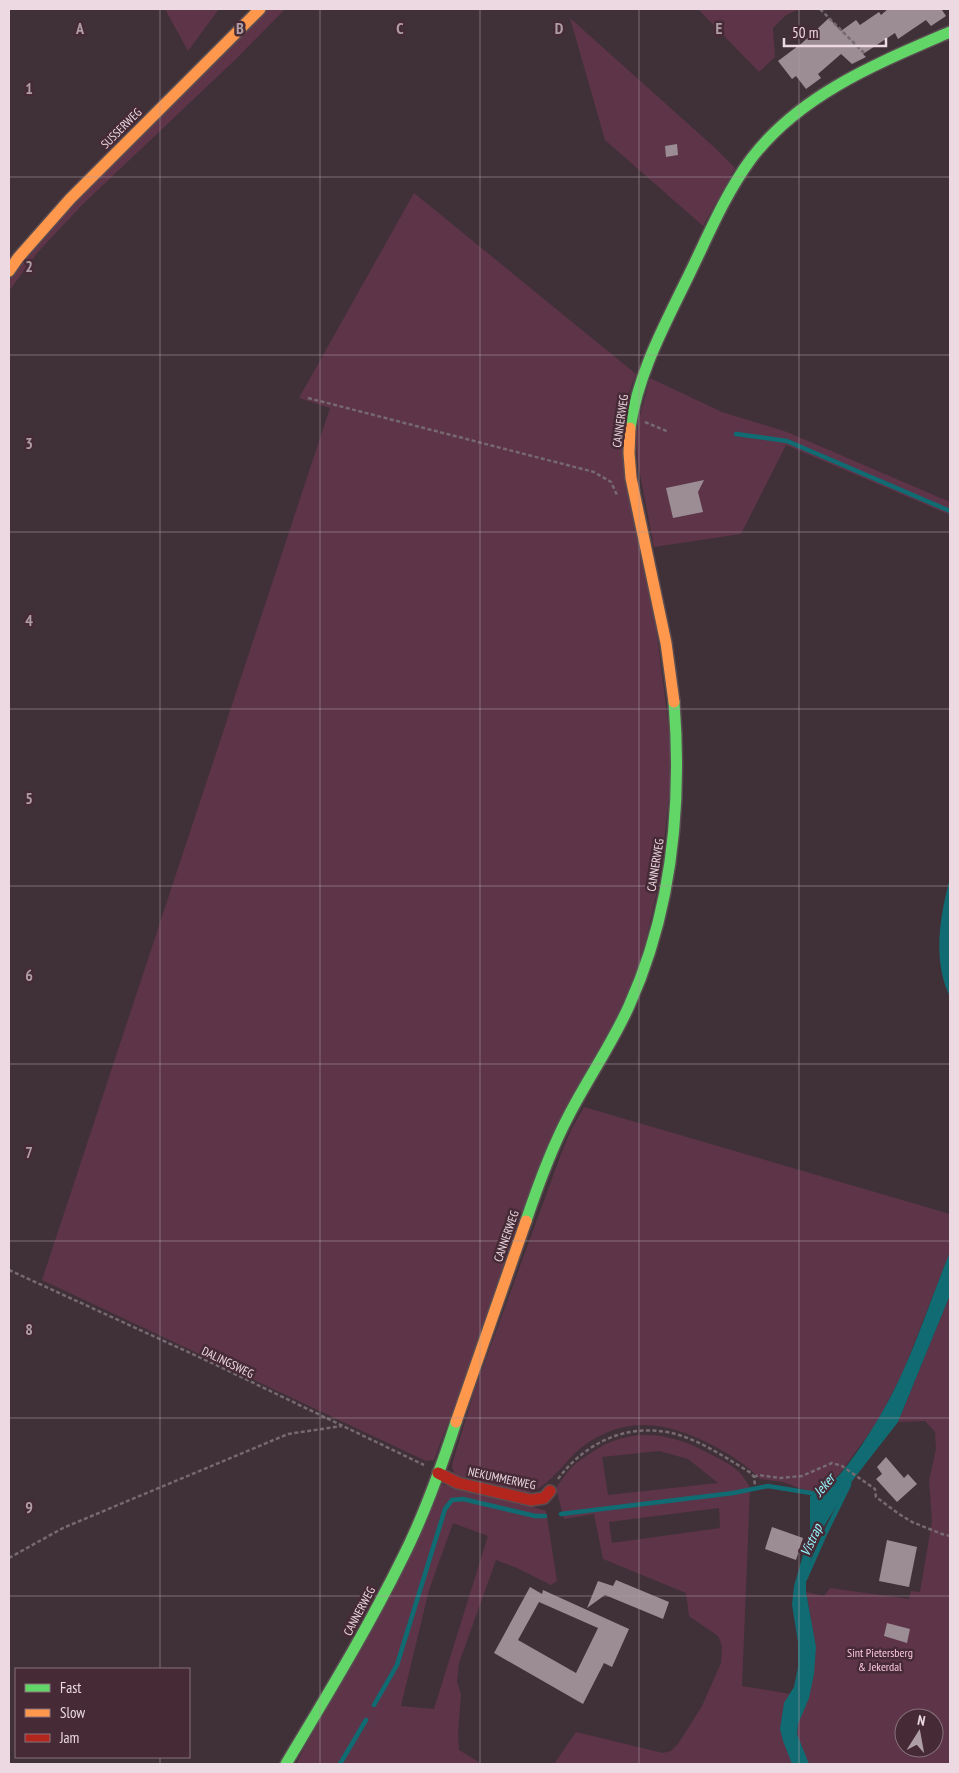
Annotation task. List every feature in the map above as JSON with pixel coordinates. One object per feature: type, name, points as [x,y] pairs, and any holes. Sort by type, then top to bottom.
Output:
[{"type":"main road","name":"SUSSERWEG","points":[[9,271],[18,258],[70,200],[260,9]]},
{"type":"main road","name":"CANNERWEG","points":[[286,1764],[356,1647],[403,1558],[438,1473],[537,1188],[567,1119],[616,1033],[631,1002],[659,917],[670,863],[676,797],[676,720],[662,622],[629,464],[632,419],[639,387],[650,357],[726,198],[760,148],[783,124],[827,91],[875,65],[950,32]]},
{"type":"main road","name":"NEKUMMERWEG","points":[[438,1473],[456,1482],[531,1500],[544,1498],[550,1491]]},
{"type":"path","points":[[820,9],[875,65]]},
{"type":"path","points":[[308,398],[594,472],[611,482],[618,498]]},
{"type":"path","points":[[632,419],[652,424],[669,432]]},
{"type":"path","name":"DALINGSWEG","points":[[9,1270],[212,1364],[438,1473]]},
{"type":"path","points":[[9,1558],[63,1528],[288,1434],[342,1426]]},
{"type":"path","name":"NEKUMMERWEG","points":[[550,1491],[571,1464],[593,1445],[614,1435],[638,1430],[662,1431],[692,1439],[719,1453],[754,1477]]},
{"type":"path","points":[[756,1486],[754,1477],[759,1475],[780,1478],[802,1476],[832,1464],[842,1466],[866,1481],[875,1489],[876,1497],[899,1514],[912,1522],[950,1536]]},
{"type":"green space","points":[[165,9],[219,9],[188,51]]},
{"type":"green space","points":[[263,9],[285,9],[237,58],[83,204],[38,252],[9,291],[9,270]]},
{"type":"green space","points":[[698,9],[800,9],[786,15],[773,28],[775,57],[759,72]]},
{"type":"green space","points":[[570,18],[735,168],[703,226],[605,140]]},
{"type":"green space","points":[[414,193],[636,374],[627,399],[673,761],[660,878],[645,944],[630,992],[562,1118],[434,1460],[426,1461],[42,1280],[330,408],[299,398]]},
{"type":"green space","points":[[650,378],[722,412],[787,432],[950,502],[950,515],[786,445],[741,534],[654,547],[638,464],[635,435]]},
{"type":"green space","points":[[584,1107],[950,1214],[950,1252],[903,1372],[878,1421],[831,1483],[812,1493],[783,1482],[760,1479],[750,1469],[714,1446],[680,1431],[647,1425],[631,1426],[598,1436],[575,1453],[543,1485],[527,1493],[455,1475],[452,1467],[453,1461],[475,1389],[561,1154],[571,1130]]},
{"type":"green space","name":"Sint Pietersberg & Jekerdal","points":[[950,1295],[950,1764],[554,1764],[576,1732],[663,1753],[671,1751],[678,1744],[702,1706],[721,1663],[722,1646],[718,1636],[689,1616],[686,1593],[603,1559],[594,1514],[564,1519],[556,1488],[572,1467],[606,1444],[620,1439],[650,1435],[680,1441],[695,1447],[723,1460],[738,1471],[750,1488],[742,1686],[809,1697],[811,1618],[806,1592],[824,1596],[830,1588],[909,1599],[911,1591],[920,1592],[932,1521],[929,1480],[936,1449],[935,1432],[925,1421],[898,1422]],"holes":[[[659,1451],[688,1459],[718,1483],[608,1495],[602,1457]],[[719,1508],[720,1528],[612,1543],[609,1522]]]},
{"type":"green space","points":[[441,1484],[514,1501],[546,1511],[557,1581],[551,1585],[496,1560],[459,1663],[457,1682],[461,1694],[458,1733],[459,1750],[482,1764],[296,1764]],"holes":[[[453,1523],[488,1536],[434,1709],[401,1706],[429,1590]]]},
{"type":"water","points":[[950,878],[950,997],[944,983],[939,953],[943,907]]},
{"type":"water","points":[[950,1252],[950,1295],[898,1422],[849,1485],[820,1533],[806,1574],[806,1592],[816,1647],[814,1674],[809,1698],[798,1724],[797,1734],[809,1764],[792,1764],[780,1729],[784,1703],[794,1687],[798,1667],[798,1642],[792,1605],[794,1586],[810,1531],[810,1497],[814,1492],[838,1477],[877,1421],[899,1381]]},
{"type":"building","points":[[888,9],[944,9],[942,10],[946,16],[931,26],[926,20],[898,39],[895,33],[863,54],[866,57],[852,64],[841,54],[818,74],[821,78],[806,89],[796,76],[792,79],[778,61],[802,43],[829,18],[841,31],[856,20],[860,25],[879,12],[881,15]]},
{"type":"building","points":[[677,144],[678,155],[666,157],[665,146]]},
{"type":"building","points":[[704,480],[698,492],[703,512],[673,518],[666,488]]},
{"type":"building","points":[[886,1457],[904,1478],[908,1474],[917,1484],[897,1502],[876,1479],[882,1474],[877,1467]]},
{"type":"building","points":[[772,1527],[803,1538],[796,1560],[765,1549]]},
{"type":"building","points":[[887,1540],[917,1547],[909,1587],[879,1581]]},
{"type":"building","points":[[616,1580],[669,1602],[663,1619],[605,1595],[587,1608],[598,1581],[613,1586]]},
{"type":"building","points":[[530,1587],[542,1594],[543,1590],[629,1629],[612,1667],[604,1663],[583,1704],[494,1653]],"holes":[[[539,1602],[598,1628],[576,1673],[518,1640]]]},
{"type":"building","points":[[887,1623],[910,1629],[907,1643],[884,1636]]},
{"type":"waterway","points":[[736,434],[787,441],[950,511]]},
{"type":"waterway","name":"Vistrap","points":[[805,1579],[849,1485],[849,1480]]},
{"type":"waterway","name":"Jeker","points":[[561,1514],[733,1493],[768,1486],[817,1494]]},
{"type":"waterway","points":[[374,1705],[397,1665],[445,1509],[452,1500],[463,1499],[535,1516],[545,1516]]},
{"type":"waterway","points":[[340,1764],[366,1720]]},
{"type":"traffic: fast","points":[[630,428],[639,390],[652,353],[723,204],[751,159],[771,136],[817,98],[868,69],[950,32]]},
{"type":"traffic: fast","points":[[526,1221],[545,1167],[562,1128],[629,1006],[644,970],[655,933],[671,857],[675,818],[676,741],[674,702]]},
{"type":"traffic: fast","points":[[286,1764],[360,1637],[402,1559],[432,1492],[456,1422]]},
{"type":"traffic: slow","points":[[9,271],[18,258],[70,199],[260,9]]},
{"type":"traffic: slow","points":[[630,428],[631,478],[666,643],[674,702]]},
{"type":"traffic: slow","points":[[456,1422],[526,1221]]},
{"type":"traffic: jam","points":[[438,1473],[458,1483],[531,1500],[544,1498],[550,1491]]}]
